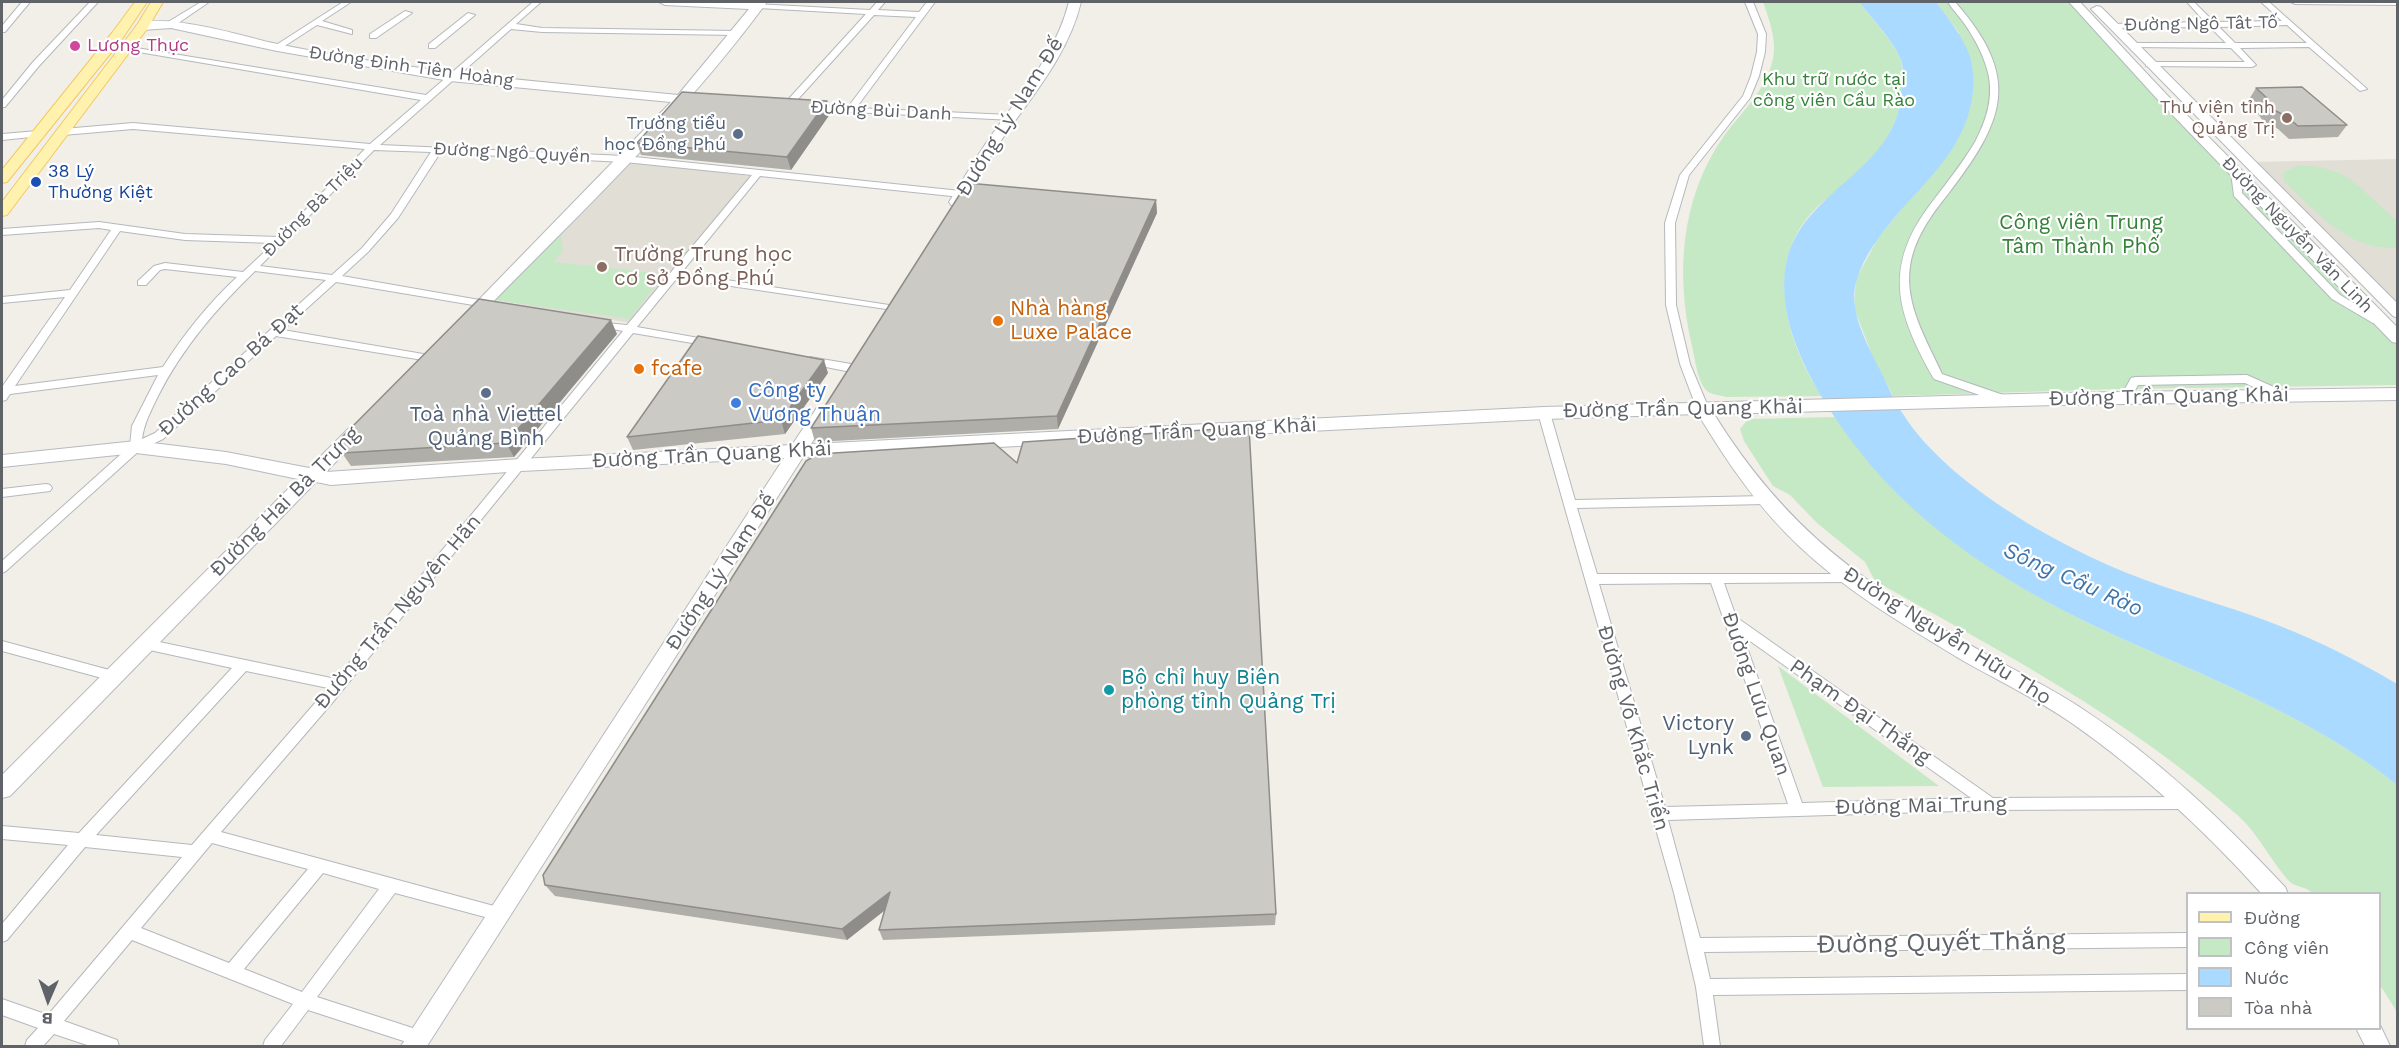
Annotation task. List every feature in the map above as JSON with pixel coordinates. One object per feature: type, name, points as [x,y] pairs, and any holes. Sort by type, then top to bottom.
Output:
[{"type":"main road","points":[[2,179],[117,36],[141,2]]},
{"type":"main road","points":[[2,212],[127,48],[157,2]]},
{"type":"main road","points":[[38,134],[63,132]]},
{"type":"street","points":[[2,30],[26,2]]},
{"type":"street","points":[[2,105],[36,64],[94,2]]},
{"type":"street","points":[[171,24],[205,2]]},
{"type":"street","points":[[277,47],[347,2]]},
{"type":"street","name":"Đường Bà Triệu","points":[[136,447],[138,426],[166,370],[201,320],[372,147],[537,2]]},
{"type":"street","points":[[665,2],[759,4],[923,15]]},
{"type":"street","points":[[796,106],[804,84],[881,2]]},
{"type":"street","points":[[850,110],[931,2]]},
{"type":"street","name":"Đường Lý Nam Đế","points":[[944,221],[1051,59],[1070,20],[1075,2]]},
{"type":"street","name":"Đường Nguyễn Hữu Thọ","points":[[1749,2],[1761,34],[1761,52],[1755,76],[1746,96],[1685,175],[1670,223],[1671,305],[1686,364],[1703,409],[1721,440],[1765,500],[1822,556],[1901,613],[2080,718],[2169,786],[2235,848],[2275,892]]},
{"type":"street","points":[[1951,2],[1968,20],[1981,44],[1989,64],[1994,104],[1988,123],[1975,147],[1959,173],[1924,219],[1908,248],[1904,280],[1908,304],[1938,376],[2006,400]]},
{"type":"street","name":"Đường Nguyễn Văn Linh","points":[[2074,2],[2115,48],[2397,338]]},
{"type":"street","name":"Đường Nguyễn Văn Linh","points":[[2090,2],[2397,313]]},
{"type":"street","points":[[2189,2],[2206,2]]},
{"type":"street","points":[[2149,64],[2252,64],[2189,2]]},
{"type":"street","points":[[2265,2],[2311,40],[2313,44],[2311,45]]},
{"type":"street","points":[[2295,2],[2397,3]]},
{"type":"street","points":[[460,327],[687,99],[759,4]]},
{"type":"street","points":[[374,36],[408,13]]},
{"type":"street","points":[[432,46],[471,15]]},
{"type":"street","points":[[315,22],[350,32]]},
{"type":"street","name":"Đường Ngô Tât Tố","points":[[2112,26],[2290,23]]},
{"type":"street","name":"Đường Đinh Tiên Hoàng","points":[[142,26],[171,24],[277,47],[450,77],[687,99]]},
{"type":"street","points":[[510,26],[542,30],[736,33]]},
{"type":"street","points":[[2131,45],[2311,45],[2362,88]]},
{"type":"street","points":[[127,48],[426,98]]},
{"type":"street","name":"Đường Bùi Danh","points":[[775,105],[1010,118]]},
{"type":"street","name":"Đường Ngô Quyền","points":[[63,132],[133,126],[155,127],[372,147],[625,159],[961,194]]},
{"type":"street","points":[[2,137],[38,134]]},
{"type":"street","name":"Đường Cao Bá Đạt","points":[[2,568],[136,447],[159,436],[378,237],[395,216],[437,150]]},
{"type":"street","name":"Đường Trần Nguyên Hãn","points":[[33,1047],[521,465],[758,173]]},
{"type":"street","points":[[2,231],[99,225],[185,237],[282,240]]},
{"type":"street","points":[[3,393],[118,227]]},
{"type":"street","points":[[142,283],[157,268],[165,266],[333,278],[506,307]]},
{"type":"street","points":[[675,275],[889,309]]},
{"type":"street","points":[[876,328],[901,289]]},
{"type":"street","points":[[2,300],[72,293]]},
{"type":"street","points":[[586,321],[724,346]]},
{"type":"street","points":[[274,332],[429,358]]},
{"type":"street","points":[[412,375],[444,342]]},
{"type":"street","name":"Đường Lý Nam Đế","points":[[416,1042],[501,914],[863,348]]},
{"type":"street","points":[[793,358],[851,368]]},
{"type":"street","points":[[3,393],[166,370]]},
{"type":"street","name":"Đường Trần Quang Khải","points":[[2,461],[136,447],[226,458],[310,477],[352,478],[521,465],[1544,413],[2006,400],[2397,394]]},
{"type":"street","name":"Đường Võ Khắc Triển","points":[[1544,413],[1682,893],[1704,987],[1712,1047]]},
{"type":"street","name":"Đường Hai Bà Trưng","points":[[2,789],[371,416]]},
{"type":"street","points":[[2,493],[46,488]]},
{"type":"street","points":[[1570,504],[1765,500]]},
{"type":"street","points":[[1591,579],[1849,577]]},
{"type":"street","name":"Đường Lưu Quan","points":[[1716,579],[1797,808]]},
{"type":"street","name":"Phạm Đại Thắng","points":[[1730,620],[1991,804]]},
{"type":"street","points":[[145,644],[338,685]]},
{"type":"street","points":[[2,646],[113,676]]},
{"type":"street","points":[[2,934],[82,840],[243,665]]},
{"type":"street","name":"Đường Mai Trung","points":[[1658,814],[1797,808],[2185,803]]},
{"type":"street","points":[[2,832],[195,852]]},
{"type":"street","points":[[209,836],[501,914]]},
{"type":"street","points":[[232,972],[321,866]]},
{"type":"street","points":[[271,1047],[392,884]]},
{"type":"street","points":[[129,931],[305,1001],[416,1042]]},
{"type":"street","name":"Đường Quyết Thắng","points":[[1695,945],[2186,940]]},
{"type":"street","name":"Đường Quyết Thắng","points":[[1704,987],[2186,982]]},
{"type":"street","points":[[2,1007],[111,1047]]},
{"type":"street","points":[[2369,1030],[2378,1047]]},
{"type":"shaded area","points":[[2397,159],[2397,303],[2252,162]]},
{"type":"shaded area","name":"Trường Trung học cơ sở Đồng Phú","points":[[630,162],[751,176],[631,323],[494,300]]},
{"type":"green space","name":"Khu trữ nước tại công viên Cầu Rào","points":[[1763,2],[1859,2],[1889,40],[1901,61],[1903,78],[1899,110],[1885,140],[1865,167],[1808,217],[1795,238],[1787,260],[1786,307],[1791,331],[1799,354],[1822,396],[1726,397],[1710,392],[1702,385],[1698,374],[1687,319],[1683,264],[1690,210],[1698,184],[1724,136],[1765,81],[1773,59],[1773,37]]},
{"type":"green space","name":"Công viên Trung Tâm Thành Phố","points":[[1936,2],[2075,2],[2243,182],[2397,339],[2397,385],[2120,389],[1893,396],[1872,355],[1854,308],[1856,279],[1878,238],[1908,201],[1959,33]]},
{"type":"green space","points":[[2299,165],[2328,169],[2353,181],[2397,221],[2397,248],[2363,243],[2348,236],[2322,217],[2284,181],[2284,172]]},
{"type":"green space","points":[[560,233],[563,250],[554,262],[664,274],[630,319],[494,300]]},
{"type":"green space","points":[[1836,417],[1892,486],[1960,545],[1996,571],[2074,616],[2261,701],[2297,720],[2365,761],[2397,785],[2397,1012],[2381,987],[2381,892],[2311,892],[2294,885],[2282,873],[2243,820],[2151,747],[2107,716],[2016,660],[1875,581],[1865,562],[1817,523],[1790,495],[1773,486],[1744,441],[1740,429],[1748,419]]},
{"type":"green space","points":[[1778,666],[1939,786],[1823,787]]},
{"type":"water","name":"Sông Cầu Rào","points":[[1859,2],[1936,2],[1962,40],[1969,54],[1973,72],[1970,110],[1955,144],[1945,160],[1878,238],[1857,279],[1854,301],[1859,325],[1903,414],[1922,439],[1973,486],[2003,508],[2067,545],[2127,573],[2295,632],[2397,684],[2397,785],[2365,761],[2297,720],[2261,701],[2078,618],[2008,579],[1941,533],[1911,507],[1883,478],[1842,428],[1814,383],[1792,333],[1786,307],[1784,281],[1788,256],[1799,232],[1814,212],[1870,159],[1886,139],[1897,116],[1903,80],[1901,61],[1887,37]]},
{"type":"building","points":[[2302,87],[2347,125],[2298,126],[2286,116],[2272,109],[2266,102],[2268,99],[2256,88]]},
{"type":"building","name":"Trường tiểu học Đồng Phú","points":[[682,92],[827,101],[787,157],[637,143]]},
{"type":"building","name":"Nhà hàng Luxe Palace","points":[[967,183],[1156,200],[1057,416],[811,428]]},
{"type":"building","name":"Toà nhà Viettel Quảng Bình","points":[[479,299],[611,320],[506,443],[342,453],[340,439]]},
{"type":"building","name":"Công ty Vương Thuận","points":[[698,336],[824,360],[781,420],[627,437]]},
{"type":"building","points":[[1249,427],[1276,914],[879,930],[890,892],[842,929],[545,885],[543,875],[806,461],[818,454],[994,443],[1017,463],[1023,442]]},
{"type":"place","name":"Lương Thực","points":[[75,46]]},
{"type":"place","name":"Thư viện tỉnh Quảng Trị","points":[[2287,118]]},
{"type":"place","name":"Trường tiểu học Đồng Phú","points":[[738,134]]},
{"type":"place","name":"38 Lý Thường Kiệt","points":[[36,182]]},
{"type":"place","name":"Trường Trung học cơ sở Đồng Phú","points":[[602,267]]},
{"type":"place","name":"Nhà hàng Luxe Palace","points":[[998,321]]},
{"type":"place","name":"fcafe","points":[[639,369]]},
{"type":"place","name":"Toà nhà Viettel Quảng Bình","points":[[486,393]]},
{"type":"place","name":"Công ty Vương Thuận","points":[[736,403]]},
{"type":"place","name":"Bộ chỉ huy Biên phòng tỉnh Quảng Trị","points":[[1109,690]]},
{"type":"place","name":"Victory Lynk","points":[[1746,736]]}]
